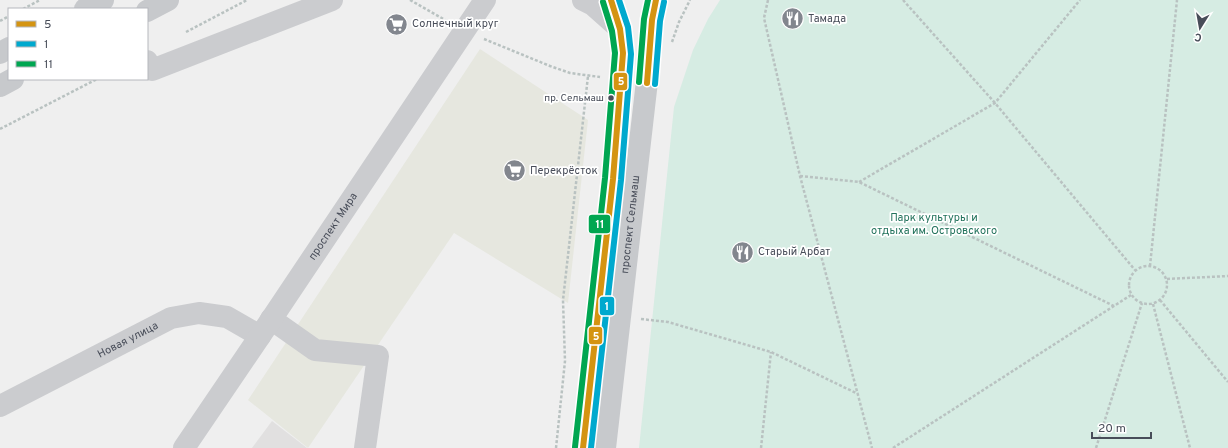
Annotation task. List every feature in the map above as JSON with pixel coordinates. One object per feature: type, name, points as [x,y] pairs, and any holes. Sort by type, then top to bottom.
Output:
[{"type":"main road","points":[[87,8],[103,0]]},
{"type":"main road","points":[[148,10],[168,0]]},
{"type":"main road","name":"проспект Сельмаш","points":[[583,448],[614,165],[623,53],[620,29],[610,0]]},
{"type":"main road","name":"проспект Сельмаш","points":[[605,448],[647,81],[652,20],[656,0]]},
{"type":"main road","points":[[0,86],[11,80]]},
{"type":"street","points":[[148,62],[152,70],[332,0]]},
{"type":"street","points":[[583,0],[592,5],[620,29]]},
{"type":"street","name":"проспект Мира","points":[[184,448],[483,2]]},
{"type":"street","name":"Новая улица","points":[[2,399],[171,318],[199,313],[227,317],[266,327],[315,350],[378,356],[364,448]]},
{"type":"path","points":[[25,8],[40,0]]},
{"type":"path","points":[[180,35],[247,0]]},
{"type":"path","points":[[410,0],[464,31],[550,66],[570,73],[588,76],[563,300],[565,361],[556,448]]},
{"type":"path","points":[[768,0],[764,18],[800,176],[872,448]]},
{"type":"path","points":[[903,0],[995,103],[1135,270]]},
{"type":"path","points":[[859,182],[995,103],[1080,0]]},
{"type":"path","points":[[1150,266],[1177,0]]},
{"type":"path","points":[[0,129],[95,80]]},
{"type":"path","points":[[800,176],[859,182],[1114,306]]},
{"type":"path","points":[[1144,266],[1150,266],[1158,268],[1162,271],[1166,279],[1166,293],[1160,300],[1153,304],[1142,304],[1131,295],[1128,282],[1135,270],[1144,266]]},
{"type":"path","points":[[1166,279],[1228,276]]},
{"type":"path","points":[[892,448],[1131,295]]},
{"type":"path","points":[[1160,300],[1228,382]]},
{"type":"path","points":[[1096,448],[1142,304]]},
{"type":"path","points":[[1153,304],[1190,448]]},
{"type":"path","points":[[641,319],[668,322],[772,352],[858,394]]},
{"type":"path","points":[[761,448],[772,352]]},
{"type":"shaded area","points":[[480,49],[588,120],[568,303],[454,233],[308,448],[248,400]]},
{"type":"shaded area","points":[[272,421],[307,448],[252,448]]},
{"type":"green space","name":"Парк культуры и отдыха им. Островского","points":[[720,0],[1228,0],[1228,448],[639,448],[674,107],[693,50],[708,19]]},
{"type":"transit line","name":"5","points":[[583,448],[613,179],[623,53],[620,29],[611,0]]},
{"type":"transit line","name":"1","points":[[591,448],[621,180],[631,54],[628,27],[619,0]]},
{"type":"transit line","name":"11","points":[[639,82],[644,19],[648,0]]},
{"type":"transit line","name":"5","points":[[647,83],[652,20],[656,0]]},
{"type":"transit line","name":"11","points":[[575,447],[605,178],[615,53],[612,31],[603,2]]},
{"type":"transit line","name":"1","points":[[655,84],[660,21],[664,2]]},
{"type":"place","name":"Тамада","points":[[792,19]]},
{"type":"place","name":"Солнечный круг","points":[[397,24]]},
{"type":"place","name":"пр. Сельмаш","points":[[611,98]]},
{"type":"place","name":"Перекрёсток","points":[[515,171]]},
{"type":"place","name":"Старый Арбат","points":[[743,252]]}]
